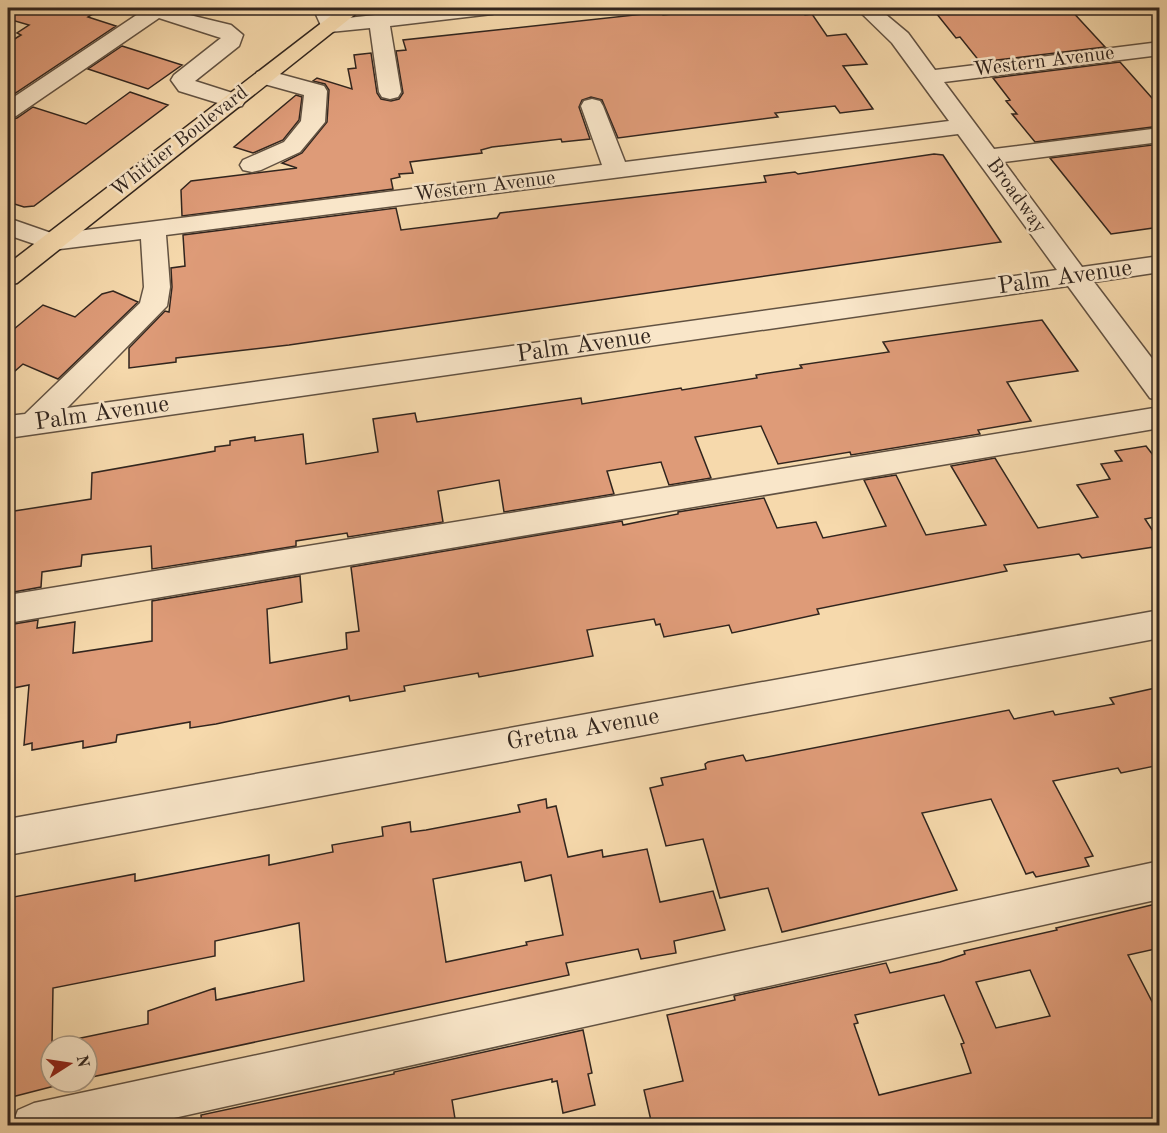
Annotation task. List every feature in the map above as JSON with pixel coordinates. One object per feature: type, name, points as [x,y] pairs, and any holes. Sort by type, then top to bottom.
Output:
[{"type":"main road","name":"Whittier Boulevard","points":[[8,277],[265,76],[327,17],[353,8]]},
{"type":"street","points":[[327,17],[379,20],[492,8]]},
{"type":"street","name":"Broadway","points":[[866,8],[900,38],[1160,391]]},
{"type":"street","points":[[884,8],[900,38]]},
{"type":"street","points":[[8,111],[164,12],[223,30],[232,35],[231,41],[182,80],[187,86],[234,100]]},
{"type":"street","points":[[379,20],[390,92]]},
{"type":"street","name":"Western Avenue","points":[[929,77],[1160,48]]},
{"type":"street","points":[[252,165],[292,147],[314,122],[316,91],[265,76]]},
{"type":"street","points":[[592,106],[616,170]]},
{"type":"street","name":"Western Avenue","points":[[8,226],[52,242],[965,126]]},
{"type":"street","points":[[987,157],[1160,135]]},
{"type":"street","points":[[21,425],[153,306],[157,287],[153,229]]},
{"type":"street","name":"Palm Avenue","points":[[21,425],[1160,264]]},
{"type":"street","points":[[8,609],[1160,417]]},
{"type":"street","name":"Gretna Avenue","points":[[8,837],[1160,624]]},
{"type":"street","points":[[34,1125],[1160,880]]},
{"type":"building","points":[[8,8],[102,8],[88,17],[116,26],[8,98],[8,43],[21,35],[17,33],[29,25],[8,19]]},
{"type":"building","points":[[734,8],[800,8],[805,15],[812,14],[827,36],[846,34],[867,64],[843,66],[873,109],[840,113],[835,106],[775,113],[778,117],[618,138],[602,100],[591,97],[582,100],[579,107],[590,139],[562,142],[561,139],[492,147],[481,150],[482,153],[410,162],[413,173],[399,174],[400,177],[391,179],[393,189],[182,216],[181,190],[191,181],[297,168],[282,163],[302,153],[327,122],[329,90],[325,84],[313,81],[317,78],[352,89],[348,69],[356,68],[354,55],[371,53],[377,93],[381,99],[391,101],[399,99],[403,93],[396,51],[406,50],[403,40],[662,12],[663,15]]},
{"type":"building","points":[[932,8],[1069,8],[1105,47],[980,62],[960,37],[956,38]]},
{"type":"building","points":[[122,46],[182,65],[148,89],[88,69]]},
{"type":"building","points":[[1120,62],[1160,107],[1160,126],[1035,142],[1012,114],[1017,114],[1006,101],[1010,100],[993,78]]},
{"type":"building","points":[[130,92],[168,105],[34,206],[24,207],[8,202],[8,120],[17,118],[33,107],[86,124]]},
{"type":"building","points":[[296,95],[302,97],[299,120],[283,140],[253,153],[234,147]]},
{"type":"building","points":[[1160,144],[1160,227],[1111,234],[1050,158]]},
{"type":"building","points":[[934,154],[943,155],[1001,242],[289,345],[176,358],[176,362],[129,368],[129,348],[165,311],[169,312],[172,287],[171,268],[185,266],[183,235],[396,208],[401,230],[497,218],[500,213],[766,182],[764,176],[795,172],[798,174]]},
{"type":"building","points":[[113,291],[138,302],[58,379],[23,364],[8,377],[8,334],[43,305],[75,317],[102,294]]},
{"type":"building","points":[[1042,320],[1078,371],[1007,382],[1031,421],[978,430],[980,434],[851,455],[850,452],[778,464],[761,426],[695,437],[711,478],[669,485],[661,462],[607,471],[614,494],[504,512],[499,480],[438,491],[443,522],[348,537],[347,533],[296,541],[296,546],[152,569],[151,546],[82,555],[81,566],[42,572],[41,587],[8,593],[8,512],[91,499],[92,473],[215,451],[215,447],[230,445],[230,441],[255,437],[255,441],[303,434],[306,464],[378,452],[373,419],[415,413],[417,422],[581,398],[582,404],[681,388],[682,390],[757,378],[756,375],[802,368],[800,365],[889,352],[883,342]]},
{"type":"building","points":[[1146,446],[1160,464],[1160,516],[1145,519],[1160,542],[1160,546],[1082,558],[1079,554],[1004,565],[1007,571],[817,609],[819,614],[732,633],[729,625],[664,637],[660,624],[656,625],[654,619],[587,630],[593,656],[479,677],[478,673],[404,686],[405,691],[350,701],[349,696],[216,724],[190,728],[190,722],[117,735],[116,742],[83,748],[83,741],[32,750],[32,743],[24,745],[29,685],[8,689],[8,625],[38,620],[37,628],[75,622],[73,653],[152,641],[152,601],[300,576],[302,602],[267,609],[270,663],[347,649],[346,633],[359,631],[351,567],[622,521],[623,525],[678,514],[678,512],[764,498],[777,528],[816,522],[823,538],[886,526],[864,480],[896,475],[926,535],[986,525],[951,466],[995,458],[1038,528],[1098,517],[1077,485],[1110,479],[1101,464],[1122,461],[1115,451]]},
{"type":"building","points":[[1160,687],[1160,765],[1121,773],[1118,768],[1053,781],[1093,856],[1085,858],[1089,866],[1036,877],[1033,872],[1026,874],[991,799],[922,813],[957,890],[782,932],[768,888],[720,898],[703,839],[666,846],[650,788],[663,785],[661,778],[706,769],[705,764],[708,762],[743,755],[746,761],[1009,710],[1014,719],[1053,711],[1055,715],[1114,704],[1110,698]]},
{"type":"building","points":[[546,799],[547,808],[556,806],[568,857],[602,850],[603,857],[647,849],[660,902],[713,891],[725,930],[674,941],[676,953],[641,959],[638,949],[566,963],[569,975],[99,1075],[99,1034],[148,1024],[148,1011],[215,988],[216,1000],[304,981],[299,923],[215,941],[215,956],[53,988],[52,1034],[39,1034],[39,1090],[8,1098],[8,1054],[11,1053],[14,996],[8,997],[8,898],[135,874],[135,881],[269,855],[269,865],[333,852],[332,845],[383,836],[382,827],[410,822],[411,832],[520,812],[518,805]],"holes":[[[521,862],[525,881],[551,875],[563,935],[446,962],[433,879]]]},
{"type":"building","points":[[1160,903],[1160,948],[1128,955],[1160,1017],[1160,1125],[652,1125],[644,1090],[683,1081],[667,1015],[735,1000],[734,996],[886,963],[890,973],[940,962],[965,954],[964,951],[1057,930],[1056,928]],"holes":[[[1030,970],[1050,1016],[996,1028],[976,982]],[[944,995],[964,1043],[961,1044],[971,1073],[879,1095],[854,1024],[858,1023],[855,1015]]]},
{"type":"building","points":[[583,1030],[592,1073],[588,1074],[595,1105],[563,1113],[557,1081],[552,1082],[552,1079],[452,1100],[456,1125],[202,1125],[201,1115],[394,1074],[394,1072]]}]
